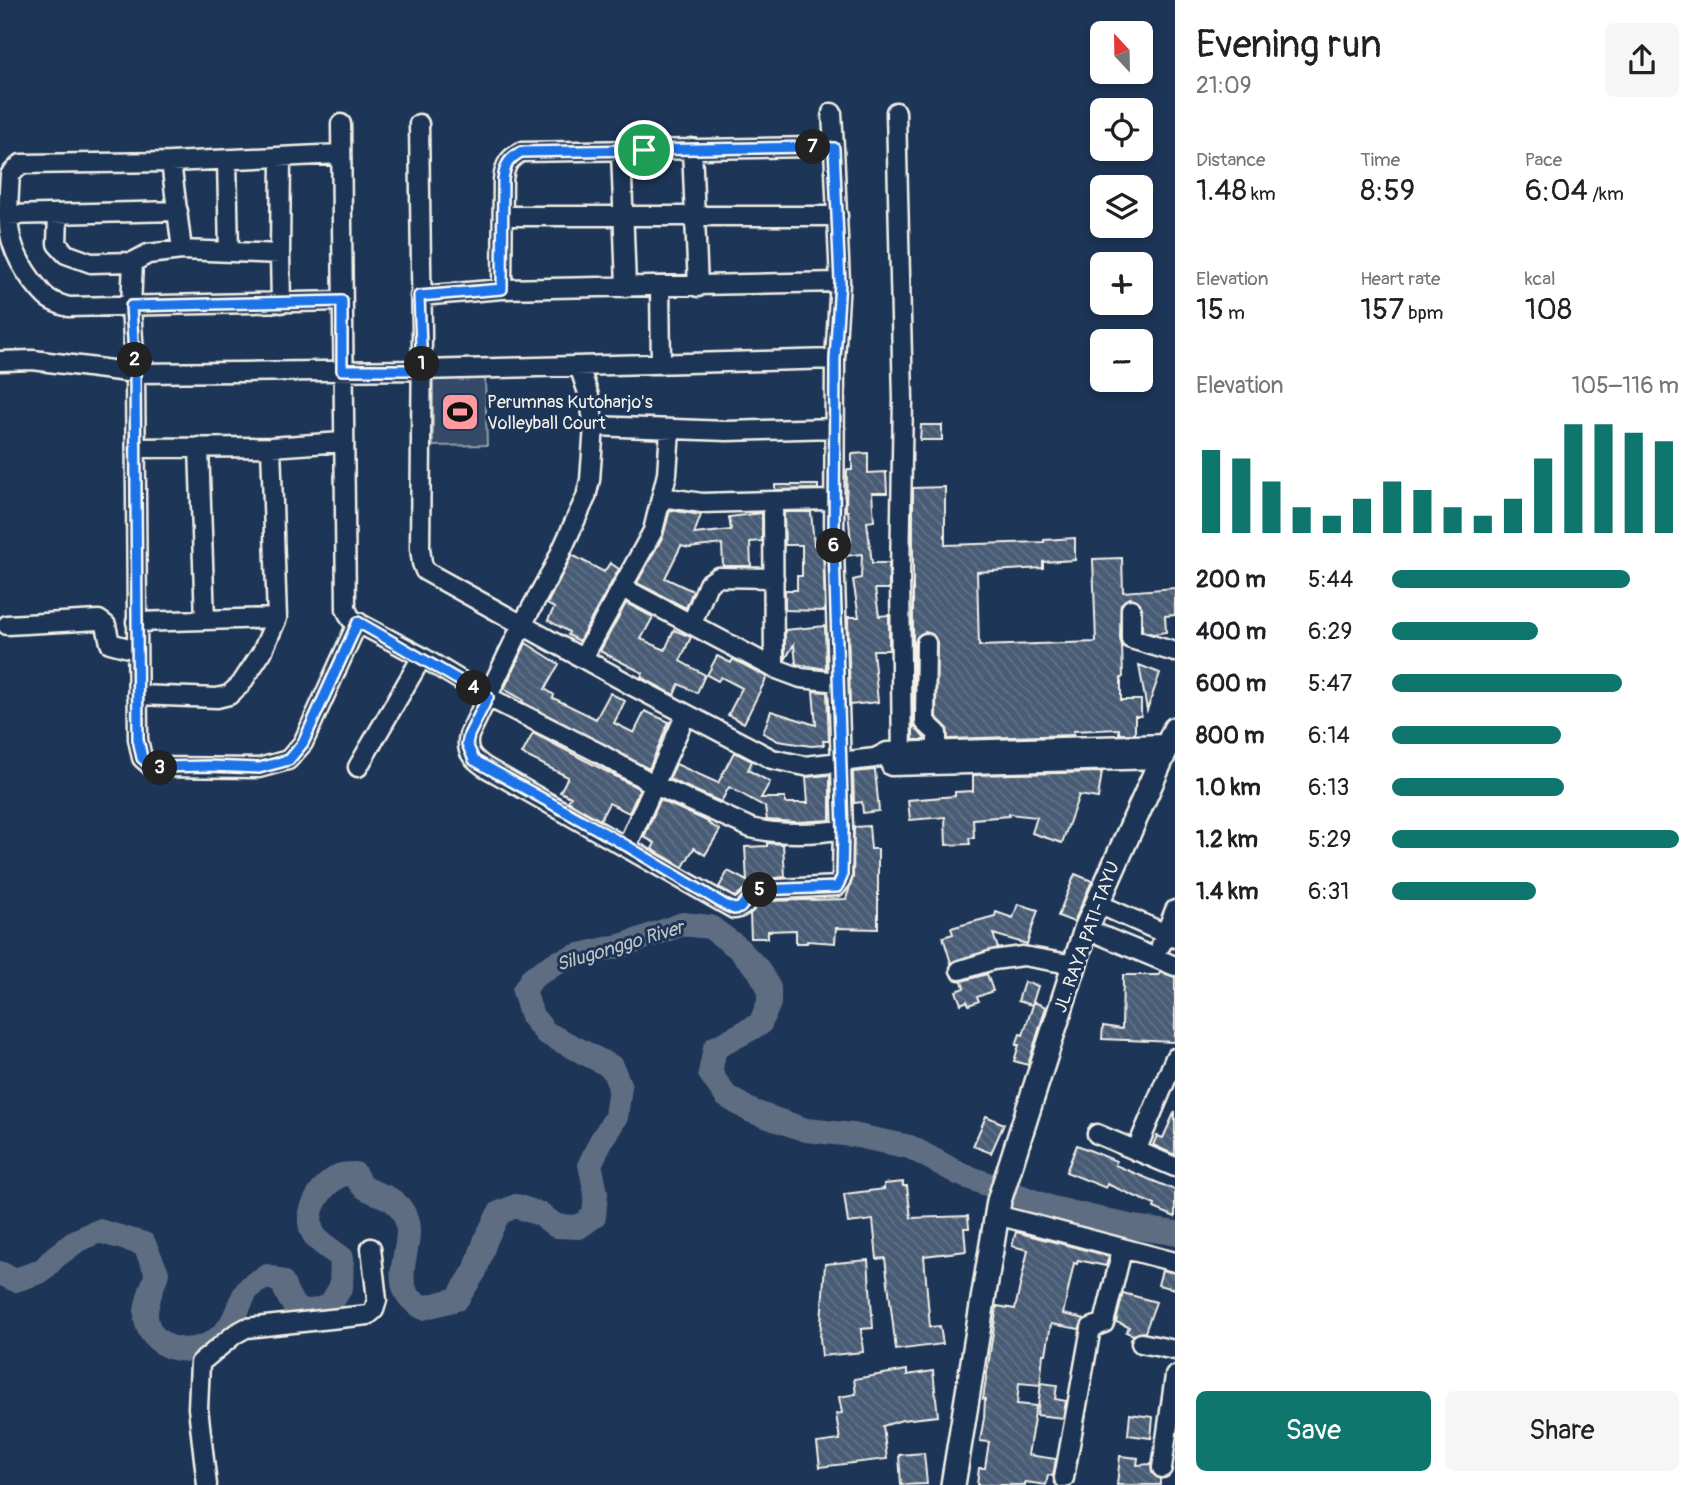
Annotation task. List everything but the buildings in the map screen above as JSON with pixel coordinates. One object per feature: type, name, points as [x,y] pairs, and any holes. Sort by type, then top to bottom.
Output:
[{"type":"main road","name":"JL. RAYA PATI-TAYU","points":[[998,1208],[1086,929],[1170,742]]},
{"type":"main road","points":[[953,1485],[998,1208]]},
{"type":"street","points":[[896,112],[903,399],[900,574],[902,758]]},
{"type":"street","points":[[579,366],[589,396],[594,426],[586,497],[469,735],[467,744],[474,760],[725,905],[737,909],[742,907],[760,890],[837,887],[842,877],[843,829],[835,500],[835,359],[840,282],[832,113]]},
{"type":"street","points":[[341,124],[342,442],[346,609],[351,619],[422,657],[488,697],[599,753],[655,785],[751,828],[763,831],[831,832],[843,829]]},
{"type":"street","points":[[419,124],[422,563],[425,571],[583,659],[772,759],[805,766],[875,758],[887,752],[902,758],[1170,742]]},
{"type":"street","points":[[692,148],[698,287]]},
{"type":"street","points":[[502,289],[505,167],[510,158],[521,152],[834,148]]},
{"type":"street","points":[[621,150],[626,287]]},
{"type":"street","points":[[341,154],[171,162],[21,164],[10,175],[7,215],[14,252],[45,297],[54,304],[69,307],[342,301]]},
{"type":"street","points":[[281,157],[281,303]]},
{"type":"street","points":[[227,160],[229,251]]},
{"type":"street","points":[[171,162],[182,250]]},
{"type":"street","points":[[7,215],[178,211]]},
{"type":"street","points":[[58,214],[57,244],[66,254],[91,263],[133,262],[148,254],[182,250],[281,254]]},
{"type":"street","points":[[503,216],[838,216]]},
{"type":"street","points":[[133,262],[131,306],[135,373],[136,650],[139,749],[142,758],[150,765],[169,769],[209,766],[259,768],[289,760],[303,743],[358,622]]},
{"type":"street","points":[[419,296],[502,289],[840,282]]},
{"type":"street","points":[[660,287],[661,364]]},
{"type":"street","points":[[0,361],[33,360],[135,373],[422,370],[835,359]]},
{"type":"street","points":[[594,426],[727,431],[835,428]]},
{"type":"street","points":[[583,659],[653,531],[667,474],[670,430]]},
{"type":"street","points":[[136,448],[271,447],[342,442]]},
{"type":"street","points":[[199,447],[205,620]]},
{"type":"street","points":[[137,695],[217,698],[229,695],[241,684],[262,652],[277,618],[271,447]]},
{"type":"street","points":[[663,497],[702,503],[835,500]]},
{"type":"street","points":[[773,501],[774,668]]},
{"type":"street","points":[[692,623],[712,579],[774,578]]},
{"type":"street","points":[[623,588],[774,668],[801,678],[838,682]]},
{"type":"street","points":[[1131,609],[1131,639],[1175,652]]},
{"type":"street","points":[[136,622],[277,618]]},
{"type":"street","points":[[7,625],[99,621],[106,625],[110,643],[136,650]]},
{"type":"street","points":[[926,643],[925,722],[937,733],[949,754]]},
{"type":"street","points":[[358,767],[422,657]]},
{"type":"street","points":[[627,846],[687,714]]},
{"type":"street","points":[[1096,903],[1170,936]]},
{"type":"street","points":[[1156,958],[1170,936],[1175,909]]},
{"type":"street","points":[[1086,929],[1175,966]]},
{"type":"street","points":[[960,970],[993,960],[1023,956],[1074,965]]},
{"type":"street","points":[[1136,1151],[1175,1058]]},
{"type":"street","points":[[1097,1134],[1175,1167]]},
{"type":"street","points":[[998,1208],[1122,1250],[1175,1262]]},
{"type":"street","points":[[207,1485],[198,1408],[200,1363],[246,1328],[368,1315],[374,1310],[377,1300],[371,1248]]},
{"type":"street","points":[[1065,1478],[1091,1328],[1102,1325],[1106,1319],[1122,1250]]},
{"type":"street","points":[[1141,1343],[1175,1350]]},
{"type":"street","points":[[1162,1468],[1175,1376]]},
{"type":"shaded area","name":"Perumnas Kutoharjo's Volleyball Court","points":[[485,377],[487,445],[433,446],[433,378]]},
{"type":"waterway","name":"Silugonggo River","points":[[0,1273],[15,1280],[42,1271],[55,1257],[78,1240],[99,1231],[144,1244],[157,1273],[146,1308],[147,1324],[151,1332],[165,1345],[185,1350],[195,1349],[222,1335],[232,1323],[249,1288],[267,1276],[282,1282],[290,1300],[299,1309],[311,1311],[330,1305],[341,1287],[342,1258],[315,1236],[310,1217],[320,1193],[332,1180],[344,1174],[355,1174],[363,1186],[391,1199],[404,1214],[408,1234],[402,1274],[408,1296],[423,1308],[457,1299],[475,1271],[499,1213],[516,1206],[540,1214],[556,1226],[579,1227],[594,1216],[596,1193],[590,1164],[616,1117],[620,1087],[612,1067],[546,1033],[532,1016],[524,991],[533,977],[556,963],[624,945],[683,924],[710,927],[737,947],[758,969],[769,988],[769,1003],[760,1024],[715,1048],[710,1073],[726,1096],[751,1111],[806,1130],[853,1135],[910,1147],[960,1174],[1052,1208],[1133,1227],[1175,1233]]},
{"type":"place","name":"Perumnas Kutoharjo's Volleyball Court","points":[[460,412]]},
{"type":"route","points":[[834,148],[840,282],[835,359],[834,550],[843,829],[842,877],[837,887],[760,890],[750,896],[740,908],[734,909],[725,905],[474,760],[467,744],[469,735],[488,697],[358,622],[303,743],[289,760],[259,768],[209,766],[169,769],[150,765],[142,758],[138,739],[135,373],[131,306],[342,301],[342,370],[422,370],[419,296],[502,289],[503,180],[510,158],[521,152],[644,150],[834,148]]}]
